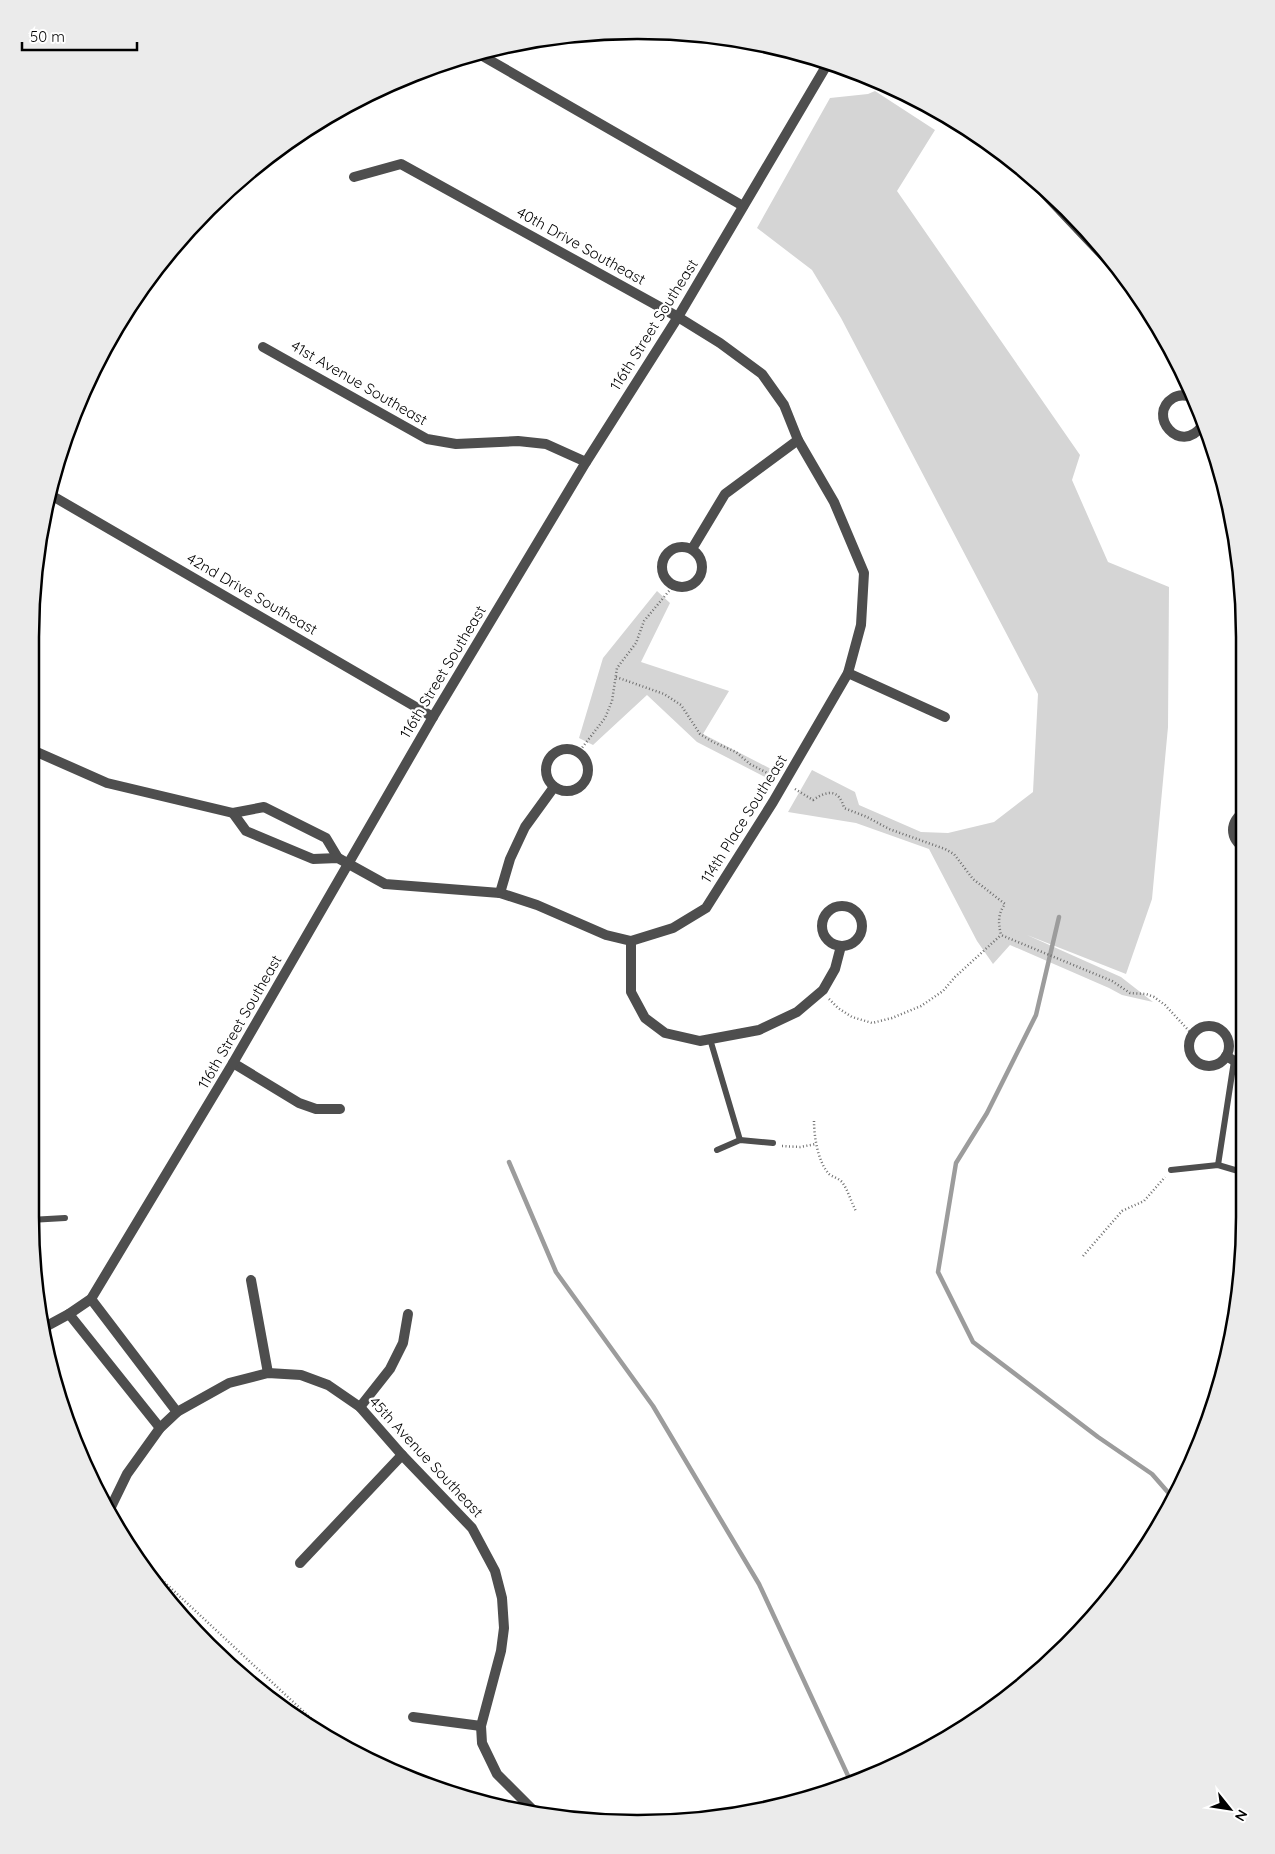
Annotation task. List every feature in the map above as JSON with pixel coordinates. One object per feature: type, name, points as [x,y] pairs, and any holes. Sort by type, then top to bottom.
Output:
[{"type":"street","points":[[486,58],[743,206]]},
{"type":"street","name":"116th Street Southeast","points":[[90,1299],[233,1063],[433,716],[586,462],[678,317],[825,69]]},
{"type":"street","name":"40th Drive Southeast","points":[[354,177],[401,164],[678,317],[720,343],[762,374],[784,405],[798,440],[834,502],[864,573],[861,625],[848,674]]},
{"type":"street","name":"41st Avenue Southeast","points":[[263,347],[427,439],[456,444],[518,441],[546,444],[586,462]]},
{"type":"street","points":[[1186,397],[1178,396],[1169,401],[1164,410],[1164,423],[1170,432],[1182,436],[1194,434],[1199,429]]},
{"type":"street","points":[[692,549],[725,494],[798,440]]},
{"type":"street","name":"42nd Drive Southeast","points":[[56,498],[433,716]]},
{"type":"street","points":[[685,547],[692,549],[700,558],[702,568],[700,575],[689,585],[682,587],[674,585],[662,573],[664,558],[674,548],[685,547]]},
{"type":"street","points":[[848,674],[945,717]]},
{"type":"street","name":"114th Place Southeast","points":[[631,941],[673,928],[706,908],[784,783],[848,674]]},
{"type":"street","points":[[563,750],[578,752],[588,765],[586,780],[578,788],[571,791],[554,787],[548,781],[546,773],[548,760],[563,750]]},
{"type":"street","points":[[39,753],[107,783],[233,812],[264,807],[326,838],[338,858],[385,884],[500,893],[537,905],[606,935],[631,941],[631,992],[644,1018],[665,1034],[700,1041],[759,1030],[797,1012],[823,990],[835,969],[841,946]]},
{"type":"street","points":[[500,893],[510,859],[526,827],[554,787]]},
{"type":"street","points":[[233,812],[246,831],[313,859],[338,858]]},
{"type":"street","points":[[1236,819],[1232,828],[1236,841]]},
{"type":"street","points":[[843,906],[856,912],[862,926],[856,940],[848,945],[841,946],[827,940],[822,926],[827,912],[833,908],[843,906]]},
{"type":"street","points":[[1205,1026],[1213,1026],[1220,1029],[1225,1034],[1229,1044],[1230,1058],[1212,1066],[1204,1066],[1197,1063],[1191,1056],[1188,1048],[1192,1034],[1205,1026]]},
{"type":"street","points":[[1230,1058],[1236,1062]]},
{"type":"street","points":[[233,1063],[299,1104],[316,1109],[340,1109]]},
{"type":"street","points":[[251,1280],[268,1373]]},
{"type":"street","points":[[49,1325],[69,1314],[90,1299],[177,1412]]},
{"type":"street","points":[[69,1314],[160,1428]]},
{"type":"street","points":[[360,1407],[390,1369],[403,1343],[408,1314]]},
{"type":"street","name":"45th Avenue Southeast","points":[[112,1504],[127,1474],[160,1428],[177,1412],[230,1382],[268,1373],[301,1376],[328,1385],[360,1407],[402,1455],[472,1528],[495,1571],[502,1598],[504,1628],[481,1726],[482,1743],[497,1774],[528,1805]]},
{"type":"street","points":[[300,1563],[402,1455]]},
{"type":"street","points":[[413,1717],[481,1726]]},
{"type":"lane","points":[[710,1039],[740,1140]]},
{"type":"lane","points":[[1218,1165],[1230,1058]]},
{"type":"lane","points":[[717,1150],[740,1140],[773,1143]]},
{"type":"lane","points":[[1171,1170],[1218,1165],[1236,1170]]},
{"type":"lane","points":[[39,1219],[65,1218]]},
{"type":"path","points":[[578,752],[605,718],[612,701],[618,668],[636,643],[644,621],[674,585]]},
{"type":"path","points":[[616,677],[664,694],[681,705],[700,734],[736,752],[750,764],[813,800],[824,793],[830,792],[842,800],[844,808],[867,817],[888,829],[931,842],[954,854],[973,879],[1005,904],[1000,912],[998,922],[1000,935]]},
{"type":"path","points":[[1000,935],[1090,972],[1130,993],[1154,996],[1192,1034]]},
{"type":"path","points":[[823,990],[838,1008],[852,1017],[872,1022],[892,1018],[921,1006],[943,991],[955,977],[1000,935]]},
{"type":"path","points":[[814,1121],[816,1144],[826,1170],[842,1183],[856,1211]]},
{"type":"path","points":[[773,1143],[788,1146],[816,1144]]},
{"type":"path","points":[[1083,1256],[1122,1211],[1144,1201],[1171,1170]]},
{"type":"path","points":[[160,1578],[309,1716]]},
{"type":"shaded area","points":[[875,91],[935,130],[897,191],[1080,455],[1072,480],[1108,562],[1169,587],[1168,727],[1152,899],[1126,974],[1027,935],[1121,977],[1153,1002],[1122,995],[1010,945],[993,964],[977,941],[929,849],[856,823],[788,812],[812,770],[855,792],[859,805],[921,832],[948,833],[994,822],[1033,792],[1038,694],[841,318],[812,270],[757,228],[830,98],[868,94]]},
{"type":"shaded area","points":[[657,591],[670,603],[641,662],[729,691],[703,734],[771,769],[765,777],[697,742],[647,695],[593,745],[579,738],[603,658]]},
{"type":"waterway","points":[[1059,917],[1036,1015],[987,1113],[956,1163],[938,1272],[973,1342],[1098,1437],[1152,1474],[1169,1493]]},
{"type":"waterway","points":[[509,1162],[556,1272],[653,1406],[759,1584],[848,1777]]}]
